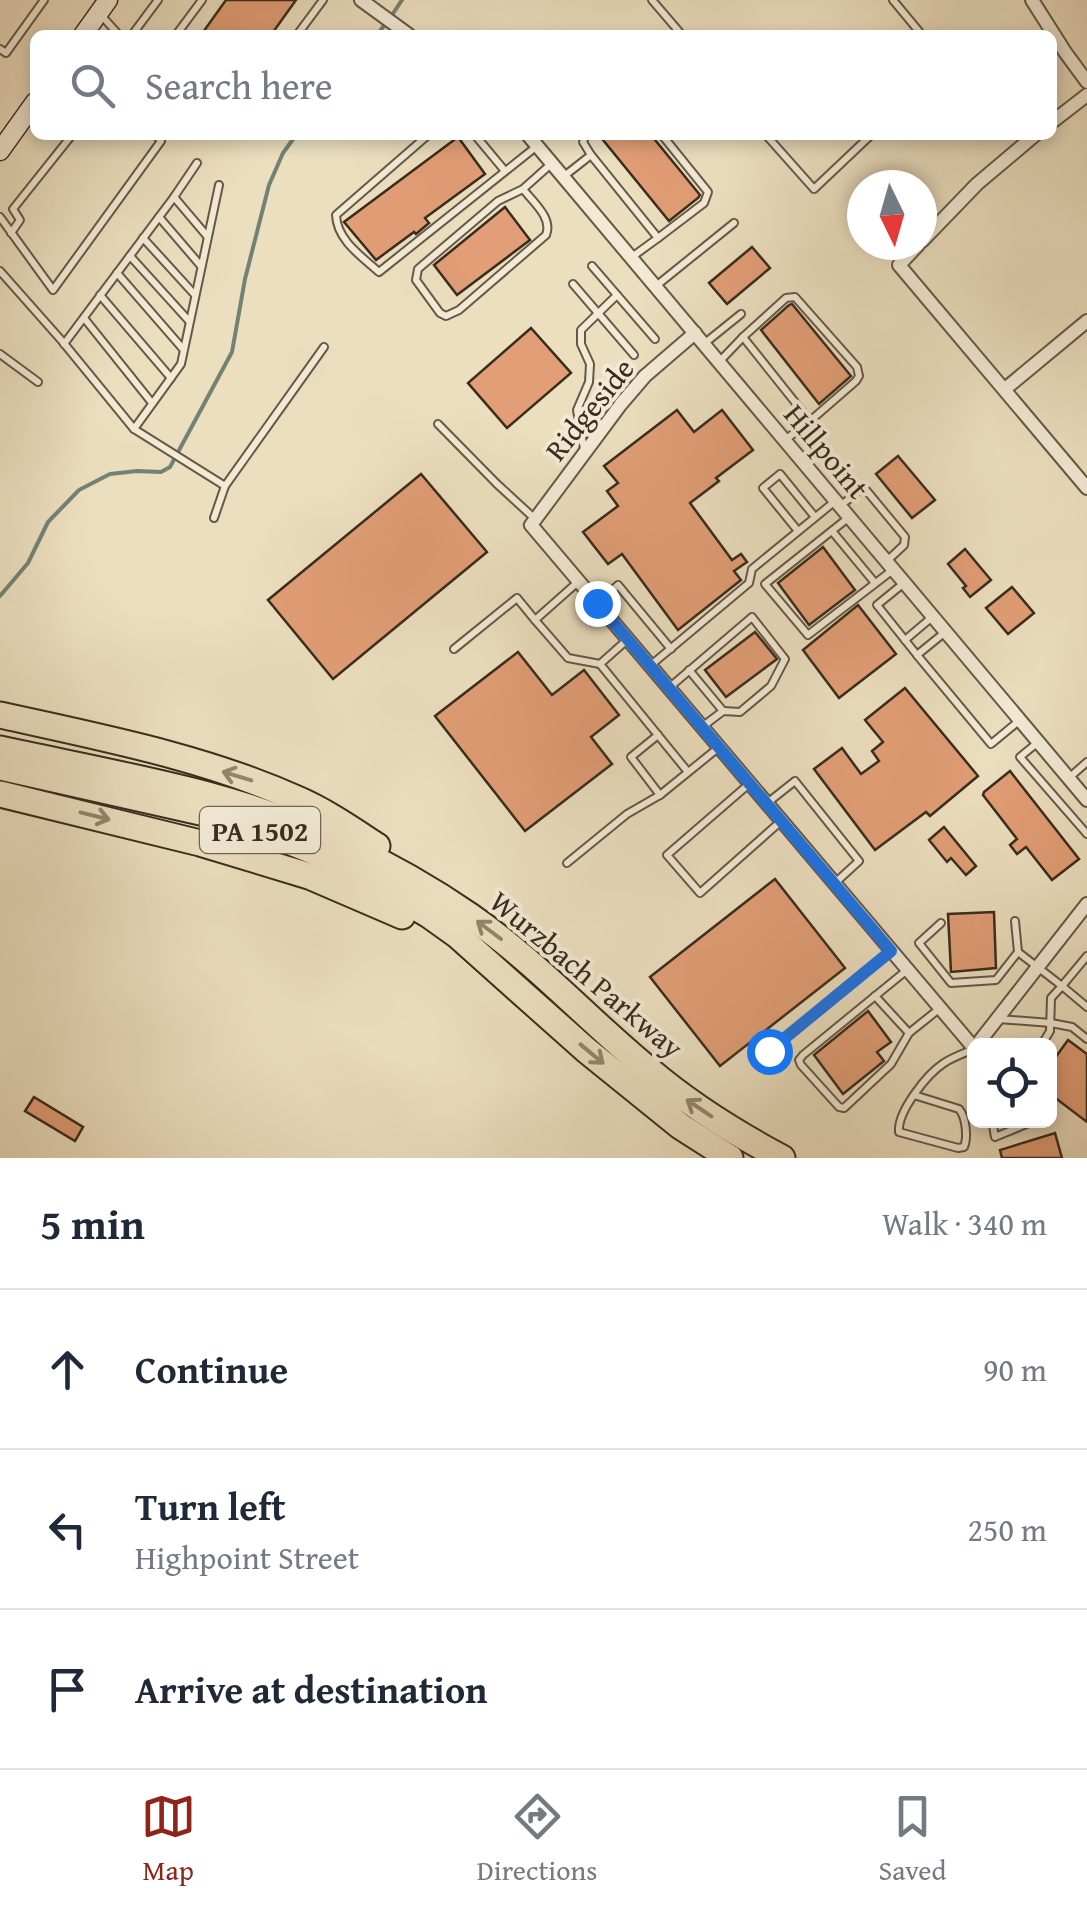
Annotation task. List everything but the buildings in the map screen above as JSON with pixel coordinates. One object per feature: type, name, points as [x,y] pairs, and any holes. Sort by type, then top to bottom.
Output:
[{"type":"highway","points":[[0,715],[140,748],[250,780],[299,799],[375,845],[440,896]]},
{"type":"highway","name":"Wurzbach Parkway","points":[[0,749],[208,795],[268,814],[365,854],[440,896],[488,929],[537,968],[648,1070],[733,1131],[782,1158]]},
{"type":"highway","name":"Wurzbach Parkway","points":[[0,767],[206,813],[298,845],[355,871],[457,934],[586,1050],[680,1126],[730,1158]]},
{"type":"highway","points":[[0,794],[200,843],[309,876],[384,906],[490,962]]},
{"type":"main road","points":[[87,30],[104,7]]},
{"type":"main road","points":[[0,151],[30,109]]},
{"type":"street","points":[[361,0],[402,30]]},
{"type":"street","points":[[1032,0],[1051,30]]},
{"type":"street","points":[[1057,39],[1087,82]]},
{"type":"street","points":[[1057,118],[1087,95]]},
{"type":"street","name":"Hillpoint","points":[[532,140],[1087,800]]},
{"type":"street","points":[[937,225],[977,184],[1029,140]]},
{"type":"street","points":[[903,260],[899,264],[1087,488]]},
{"type":"street","points":[[1005,389],[1087,320]]},
{"type":"street","name":"Ridgeside","points":[[533,522],[645,376],[699,338]]},
{"type":"street","points":[[533,522],[597,603],[967,1039]]},
{"type":"street","points":[[983,1038],[1087,904]]},
{"type":"lane","points":[[0,49],[6,53],[44,0]]},
{"type":"lane","points":[[136,30],[158,0]]},
{"type":"lane","points":[[180,30],[202,0]]},
{"type":"lane","points":[[652,0],[678,30]]},
{"type":"lane","points":[[893,0],[918,30]]},
{"type":"lane","points":[[300,30],[320,1]]},
{"type":"lane","points":[[104,7],[116,30]]},
{"type":"lane","points":[[11,233],[20,220],[12,209],[68,140]]},
{"type":"lane","points":[[0,217],[52,290],[159,140]]},
{"type":"lane","points":[[422,140],[336,214],[336,227],[379,272],[505,171],[532,140]]},
{"type":"lane","points":[[479,140],[505,171]]},
{"type":"lane","points":[[583,140],[658,238]]},
{"type":"lane","points":[[631,258],[704,203],[708,192],[666,140]]},
{"type":"lane","points":[[770,140],[814,189],[867,140]]},
{"type":"lane","points":[[563,177],[591,154]]},
{"type":"lane","points":[[64,344],[197,163]]},
{"type":"lane","points":[[523,189],[547,220],[546,235],[452,315],[440,313],[416,280],[418,269],[498,201],[523,189],[552,163]]},
{"type":"lane","points":[[134,429],[181,364],[220,185]]},
{"type":"lane","points":[[174,198],[208,237]]},
{"type":"lane","points":[[159,217],[201,267]]},
{"type":"lane","points":[[656,286],[734,222]]},
{"type":"lane","points":[[144,238],[196,296]]},
{"type":"lane","points":[[130,256],[190,322]]},
{"type":"lane","points":[[592,266],[655,340]]},
{"type":"lane","points":[[0,271],[134,429],[225,486]]},
{"type":"lane","points":[[117,273],[184,350]]},
{"type":"lane","points":[[574,284],[634,355]]},
{"type":"lane","points":[[584,453],[577,410],[590,382],[590,364],[581,330],[617,295]]},
{"type":"lane","points":[[100,296],[171,378]]},
{"type":"lane","points":[[719,362],[786,298],[795,297],[857,367],[856,381],[785,440]]},
{"type":"lane","points":[[699,338],[741,314]]},
{"type":"lane","points":[[84,317],[152,403]]},
{"type":"lane","points":[[742,337],[810,421]]},
{"type":"lane","points":[[214,518],[225,486],[324,347]]},
{"type":"lane","points":[[0,354],[38,382]]},
{"type":"lane","points":[[438,424],[533,522]]},
{"type":"lane","points":[[798,531],[763,488],[780,474],[815,517]]},
{"type":"lane","points":[[650,666],[749,582],[752,569],[815,517],[866,490],[904,537],[904,544],[874,584],[808,635],[765,584],[850,517]]},
{"type":"lane","points":[[832,531],[874,584]]},
{"type":"lane","points":[[535,620],[579,581]]},
{"type":"lane","points":[[904,582],[877,605],[991,744],[1020,720]]},
{"type":"lane","points":[[597,603],[618,585],[671,649]]},
{"type":"lane","points":[[454,649],[517,598],[568,658],[600,664],[688,772]]},
{"type":"lane","points":[[905,640],[933,616]]},
{"type":"lane","points":[[669,688],[752,617],[785,659],[772,686],[740,712],[723,711],[702,727]]},
{"type":"lane","points":[[917,654],[946,632]]},
{"type":"lane","points":[[600,664],[628,639]]},
{"type":"lane","points":[[689,670],[723,711]]},
{"type":"lane","points":[[658,735],[631,758],[660,795]]},
{"type":"lane","points":[[1038,742],[1020,757],[1087,834]]},
{"type":"lane","points":[[567,863],[719,748]]},
{"type":"lane","points":[[1069,778],[1087,762]]},
{"type":"lane","points":[[766,804],[795,781],[859,861],[834,884]]},
{"type":"lane","points":[[749,784],[667,856],[700,894],[782,821]]},
{"type":"lane","points":[[942,923],[919,944],[951,983],[996,980],[1018,952],[1015,921]]},
{"type":"lane","points":[[769,1051],[891,951]]},
{"type":"lane","points":[[1018,952],[1087,1006]]},
{"type":"lane","points":[[1046,1038],[1052,1023],[1051,998],[1087,956]]},
{"type":"lane","points":[[906,970],[799,1060],[800,1065],[844,1108],[891,1064],[909,1033],[940,1009]]},
{"type":"lane","points":[[874,996],[909,1033]]},
{"type":"lane","points":[[997,1019],[1072,1027],[1087,1038]]},
{"type":"lane","points":[[914,1095],[958,1108],[963,1114],[964,1148],[900,1132],[898,1124],[914,1095],[942,1064],[967,1052]]},
{"type":"lane","points":[[993,1128],[995,1137],[1017,1128]]},
{"type":"waterway","points":[[392,15],[402,0]]},
{"type":"waterway","points":[[381,30],[386,23]]},
{"type":"waterway","points":[[0,596],[28,563],[48,522],[79,490],[110,474],[161,472],[170,467],[232,352],[245,279],[269,185],[292,140]]},
{"type":"route","points":[[597,603],[891,951],[769,1051]]}]
